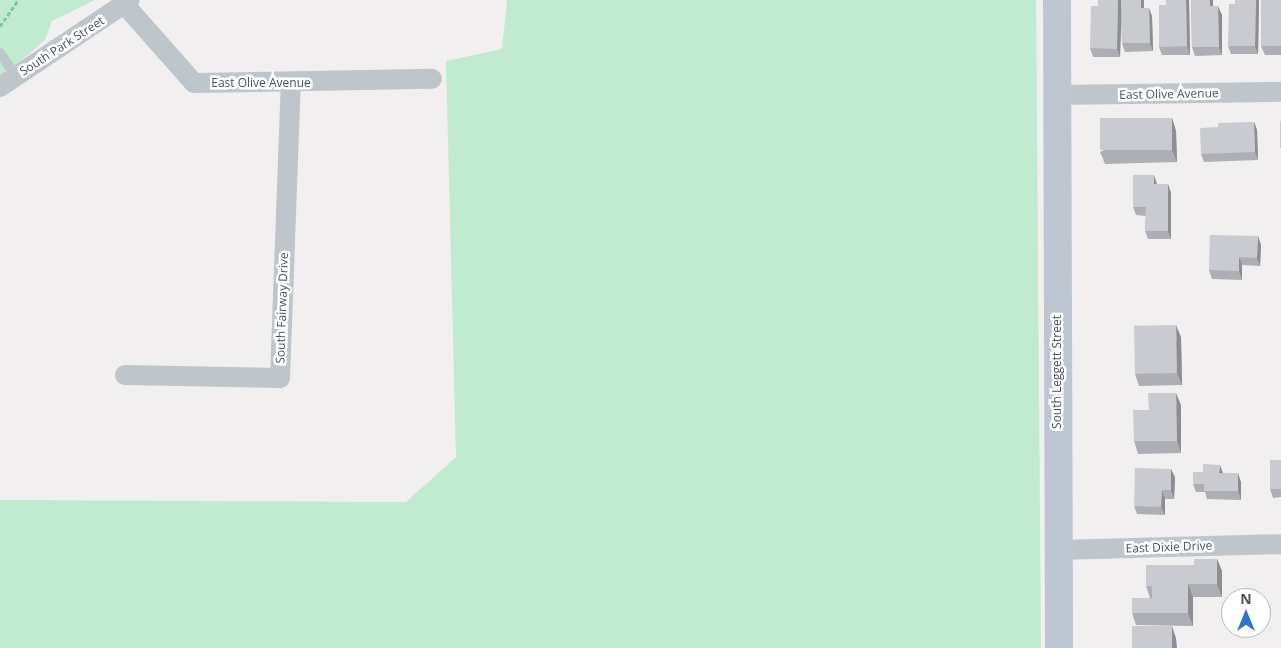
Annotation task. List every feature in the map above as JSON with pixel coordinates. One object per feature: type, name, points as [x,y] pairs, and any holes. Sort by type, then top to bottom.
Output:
[{"type":"street","name":"South Leggett Street","points":[[1057,0],[1057,550],[1059,648]]},
{"type":"street","name":"East Olive Avenue","points":[[127,3],[194,83],[292,83],[432,78]]},
{"type":"street","name":"South Park Street","points":[[8,82],[127,3]]},
{"type":"street","name":"South Fairway Drive","points":[[125,375],[280,378],[292,83]]},
{"type":"street","name":"East Olive Avenue","points":[[1057,95],[1281,92]]},
{"type":"street","name":"East Dixie Drive","points":[[1057,550],[1281,544]]},
{"type":"lane","points":[[0,53],[8,82]]},
{"type":"path","points":[[0,26],[18,0]]},
{"type":"green space","points":[[0,0],[95,0],[52,21],[45,40],[0,79]]},
{"type":"green space","points":[[507,0],[1036,0],[1041,648],[0,648],[0,500],[406,502],[456,457],[446,61],[502,49]]},
{"type":"building","points":[[1098,0],[1118,0],[1117,49],[1090,48],[1091,6],[1098,6]]},
{"type":"building","points":[[1121,0],[1141,0],[1141,8],[1149,8],[1150,43],[1122,43]]},
{"type":"building","points":[[1166,0],[1186,0],[1187,46],[1159,47],[1159,5],[1166,5]]},
{"type":"building","points":[[1191,0],[1210,0],[1210,6],[1218,6],[1219,47],[1192,47]]},
{"type":"building","points":[[1235,0],[1256,0],[1255,46],[1228,46],[1229,4],[1235,4]]},
{"type":"building","points":[[1261,0],[1281,0],[1281,46],[1261,46]]},
{"type":"building","points":[[1100,118],[1172,118],[1172,150],[1100,150]]},
{"type":"building","points":[[1281,121],[1281,148],[1280,148]]},
{"type":"building","points":[[1254,122],[1255,152],[1201,154],[1200,128],[1218,127],[1218,123]]},
{"type":"building","points":[[1133,175],[1154,175],[1154,184],[1168,184],[1168,231],[1145,231],[1146,207],[1133,207]]},
{"type":"building","points":[[1210,235],[1258,236],[1257,258],[1239,257],[1239,271],[1209,270]]},
{"type":"building","points":[[1176,325],[1177,373],[1135,374],[1134,326]]},
{"type":"building","points":[[1148,393],[1176,393],[1177,441],[1134,441],[1133,410],[1149,410]]},
{"type":"building","points":[[1270,460],[1281,460],[1281,489],[1270,489]]},
{"type":"building","points":[[1203,464],[1220,465],[1219,473],[1238,473],[1238,491],[1204,491],[1204,484],[1193,484],[1193,472],[1203,472]]},
{"type":"building","points":[[1135,468],[1171,469],[1171,490],[1162,490],[1161,507],[1134,506]]},
{"type":"building","points":[[1194,559],[1217,559],[1217,584],[1188,584],[1188,613],[1132,613],[1132,598],[1152,598],[1152,586],[1146,586],[1146,565],[1194,565]]},
{"type":"building","points":[[1132,626],[1172,626],[1172,648],[1132,648]]}]
